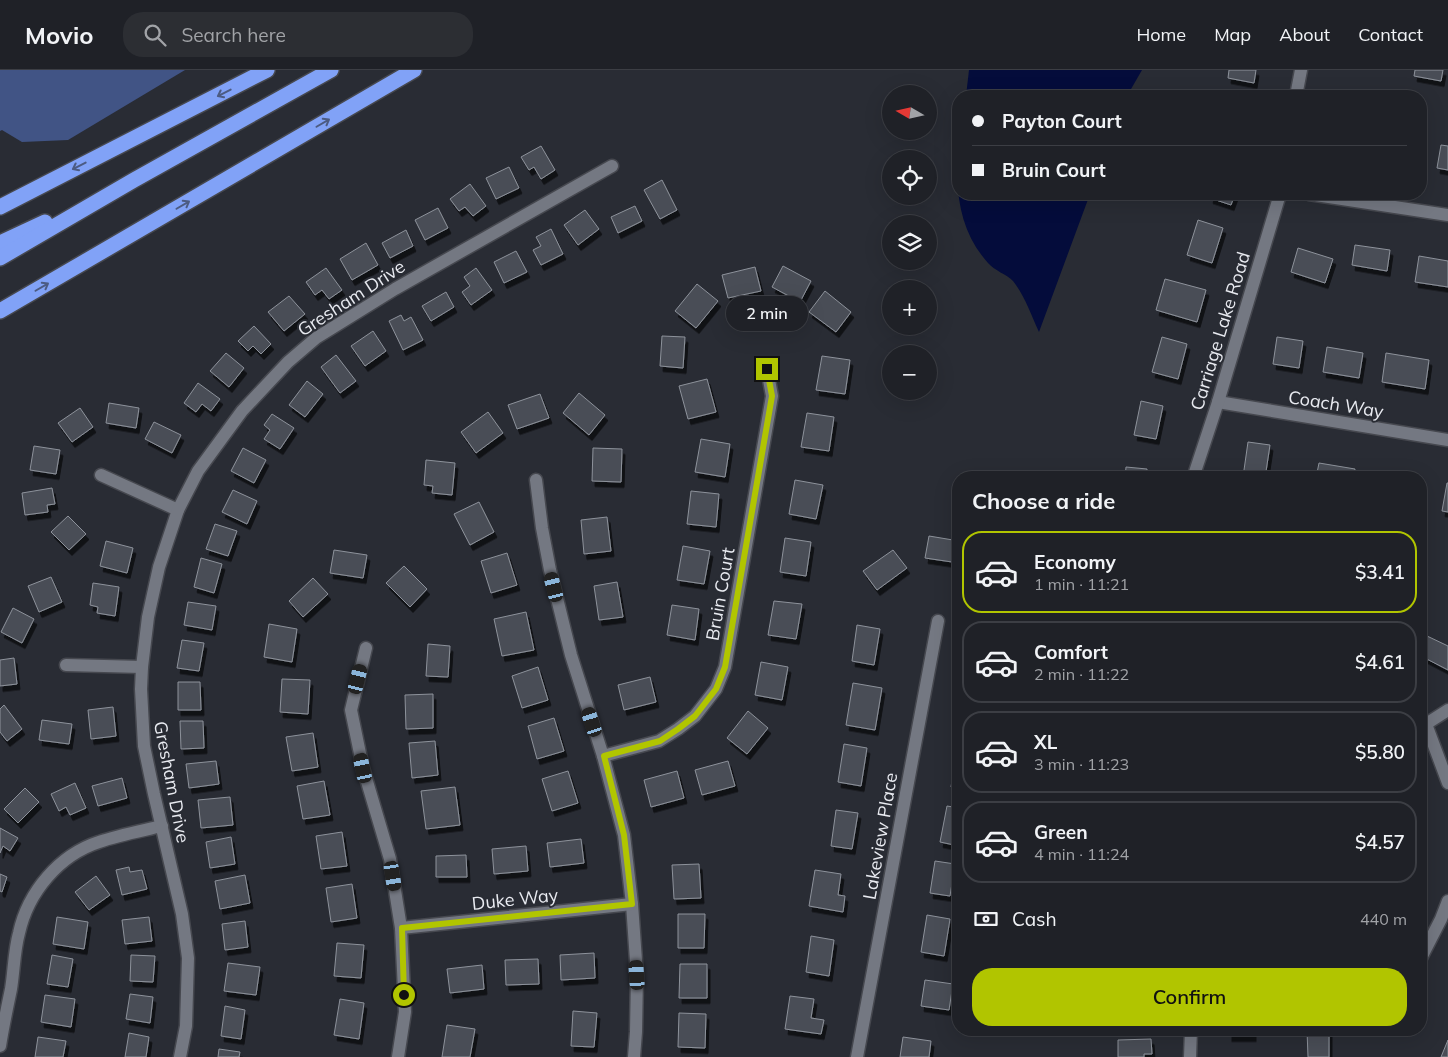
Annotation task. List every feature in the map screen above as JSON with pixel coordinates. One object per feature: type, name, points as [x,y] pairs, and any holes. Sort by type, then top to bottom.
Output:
[{"type":"highway","points":[[0,207],[267,70]]},
{"type":"highway","points":[[0,258],[134,180],[331,70]]},
{"type":"highway","points":[[0,311],[414,70]]},
{"type":"highway","points":[[0,243],[134,180]]},
{"type":"street","points":[[1297,90],[1300,70]]},
{"type":"street","name":"Gresham Drive","points":[[180,1057],[186,1026],[188,958],[182,914],[144,746],[142,716],[142,667],[148,618],[159,567],[178,510],[198,471],[242,411],[288,362],[316,338],[395,288],[612,166]]},
{"type":"street","name":"Carriage Lake Road","points":[[1195,471],[1218,402],[1278,200]]},
{"type":"street","points":[[1347,200],[1448,216]]},
{"type":"street","name":"Bruin Court","points":[[604,756],[660,741],[695,716],[716,689],[725,667],[772,396],[767,369]]},
{"type":"street","name":"Coach Way","points":[[1218,402],[1448,440]]},
{"type":"street","points":[[101,475],[178,510]]},
{"type":"street","points":[[536,480],[542,528],[554,589],[570,654],[604,756],[624,835],[632,904],[637,975],[634,1057]]},
{"type":"street","name":"Lakeview Place","points":[[857,1057],[938,621]]},
{"type":"street","points":[[366,648],[351,710],[363,768],[390,859],[402,928],[405,1012],[398,1057]]},
{"type":"street","points":[[66,665],[142,667]]},
{"type":"street","points":[[1427,720],[1448,710]]},
{"type":"street","points":[[1427,729],[1448,783]]},
{"type":"street","points":[[0,1046],[19,932],[26,910],[39,887],[61,864],[90,846],[162,826]]},
{"type":"street","points":[[1427,946],[1448,901]]},
{"type":"street","name":"Duke Way","points":[[402,928],[632,904]]},
{"type":"street","points":[[1190,1057],[1191,1036]]},
{"type":"shaded area","points":[[0,70],[185,70],[68,140],[22,142],[2,130],[0,131]]},
{"type":"shaded area","points":[[969,70],[1142,70],[1130,90],[967,90]]},
{"type":"shaded area","points":[[959,200],[1088,200],[1039,332],[1024,299],[1013,281],[988,263],[979,252],[966,227]]},
{"type":"building","points":[[1229,70],[1256,70],[1254,83],[1228,78]]},
{"type":"building","points":[[1415,70],[1443,70],[1441,81],[1414,76]]},
{"type":"building","points":[[1441,145],[1448,146],[1448,170],[1437,168]]},
{"type":"building","points":[[541,146],[555,170],[541,179],[534,167],[529,170],[521,157]]},
{"type":"building","points":[[509,167],[519,188],[496,199],[486,178]]},
{"type":"building","points":[[662,180],[677,210],[660,219],[644,190]]},
{"type":"building","points":[[470,184],[486,206],[473,216],[465,207],[459,211],[450,199]]},
{"type":"building","points":[[1216,200],[1233,200],[1231,205]]},
{"type":"building","points":[[635,206],[642,221],[618,233],[611,217]]},
{"type":"building","points":[[438,208],[448,228],[425,240],[415,220]]},
{"type":"building","points":[[585,210],[599,229],[578,245],[564,225]]},
{"type":"building","points":[[1198,220],[1223,228],[1212,263],[1187,255]]},
{"type":"building","points":[[551,229],[563,254],[541,265],[533,250],[541,246],[536,237]]},
{"type":"building","points":[[406,230],[413,246],[390,258],[382,243]]},
{"type":"building","points":[[366,243],[378,265],[352,280],[340,259]]},
{"type":"building","points":[[1355,245],[1390,250],[1387,271],[1352,265]]},
{"type":"building","points":[[1298,248],[1333,259],[1325,283],[1291,272]]},
{"type":"building","points":[[516,251],[527,272],[504,283],[494,262]]},
{"type":"building","points":[[1419,256],[1448,261],[1448,287],[1415,282]]},
{"type":"building","points":[[783,266],[811,281],[800,302],[772,287]]},
{"type":"building","points":[[755,267],[761,291],[728,298],[722,275]]},
{"type":"building","points":[[326,268],[342,290],[329,299],[322,290],[315,295],[306,282]]},
{"type":"building","points":[[476,268],[492,290],[471,305],[462,292],[470,286],[464,277]]},
{"type":"building","points":[[1165,279],[1206,290],[1197,322],[1156,310]]},
{"type":"building","points":[[697,284],[718,301],[696,328],[675,311]]},
{"type":"building","points":[[825,291],[851,312],[836,332],[809,312]]},
{"type":"building","points":[[446,292],[454,307],[431,321],[422,306]]},
{"type":"building","points":[[289,296],[305,314],[284,331],[268,312]]},
{"type":"building","points":[[401,315],[404,321],[411,317],[423,340],[403,350],[389,321]]},
{"type":"building","points":[[254,326],[271,344],[261,354],[253,346],[248,351],[238,341]]},
{"type":"building","points":[[373,331],[386,351],[365,366],[351,346]]},
{"type":"building","points":[[662,336],[685,337],[683,368],[660,366]]},
{"type":"building","points":[[1162,337],[1187,344],[1178,379],[1152,372]]},
{"type":"building","points":[[1277,337],[1303,341],[1299,368],[1273,364]]},
{"type":"building","points":[[1327,347],[1363,353],[1359,378],[1323,372]]},
{"type":"building","points":[[226,353],[244,368],[229,387],[210,371]]},
{"type":"building","points":[[1386,353],[1429,360],[1425,389],[1382,382]]},
{"type":"building","points":[[336,355],[356,381],[340,393],[321,367]]},
{"type":"building","points":[[822,356],[850,360],[845,394],[816,390]]},
{"type":"building","points":[[707,379],[716,412],[688,419],[679,386]]},
{"type":"building","points":[[307,381],[323,394],[305,417],[289,405]]},
{"type":"building","points":[[198,383],[220,399],[211,411],[202,404],[196,412],[184,403]]},
{"type":"building","points":[[579,393],[605,415],[589,435],[563,413]]},
{"type":"building","points":[[540,394],[549,418],[517,429],[508,405]]},
{"type":"building","points":[[1141,401],[1163,406],[1156,439],[1134,435]]},
{"type":"building","points":[[109,403],[139,408],[136,428],[106,423]]},
{"type":"building","points":[[80,408],[93,427],[72,442],[58,423]]},
{"type":"building","points":[[488,412],[503,433],[476,453],[461,432]]},
{"type":"building","points":[[807,413],[834,417],[829,451],[801,447]]},
{"type":"building","points":[[272,414],[294,428],[280,449],[264,439],[270,430],[264,425]]},
{"type":"building","points":[[154,422],[181,435],[172,453],[145,439]]},
{"type":"building","points":[[701,439],[730,444],[725,477],[695,472]]},
{"type":"building","points":[[1248,442],[1270,445],[1266,471],[1244,471]]},
{"type":"building","points":[[34,446],[60,450],[56,474],[30,470]]},
{"type":"building","points":[[243,448],[266,460],[254,483],[231,471]]},
{"type":"building","points":[[593,448],[622,449],[621,482],[592,481]]},
{"type":"building","points":[[426,460],[455,463],[452,495],[432,493],[433,486],[424,485]]},
{"type":"building","points":[[1319,463],[1355,469],[1355,471],[1317,471]]},
{"type":"building","points":[[1126,467],[1147,469],[1147,471],[1126,471]]},
{"type":"building","points":[[795,480],[823,485],[816,519],[789,514]]},
{"type":"building","points":[[1448,483],[1448,512],[1442,511]]},
{"type":"building","points":[[52,488],[55,504],[47,505],[48,512],[25,515],[22,493]]},
{"type":"building","points":[[233,490],[257,501],[247,524],[222,512]]},
{"type":"building","points":[[691,491],[719,494],[716,527],[687,524]]},
{"type":"building","points":[[479,502],[494,532],[470,545],[454,514]]},
{"type":"building","points":[[68,516],[86,534],[69,550],[51,532]]},
{"type":"building","points":[[607,517],[611,551],[584,554],[581,520]]},
{"type":"building","points":[[215,524],[237,531],[228,556],[206,549]]},
{"type":"building","points":[[929,536],[952,540],[952,562],[925,558]]},
{"type":"building","points":[[785,538],[811,542],[806,576],[780,572]]},
{"type":"building","points":[[106,541],[133,548],[127,573],[100,566]]},
{"type":"building","points":[[683,546],[710,551],[704,584],[677,580]]},
{"type":"building","points":[[334,550],[367,555],[363,578],[330,573]]},
{"type":"building","points":[[893,550],[907,568],[877,590],[863,571]]},
{"type":"building","points":[[507,553],[517,585],[491,593],[481,561]]},
{"type":"building","points":[[201,558],[222,564],[214,593],[194,587]]},
{"type":"building","points":[[404,566],[427,589],[410,607],[386,583]]},
{"type":"building","points":[[51,577],[62,602],[39,612],[28,586]]},
{"type":"building","points":[[313,578],[328,594],[303,617],[289,601]]},
{"type":"building","points":[[617,582],[623,617],[599,620],[594,586]]},
{"type":"building","points":[[93,583],[119,587],[115,616],[97,613],[98,607],[90,605]]},
{"type":"building","points":[[774,601],[802,604],[796,639],[768,635]]},
{"type":"building","points":[[188,602],[216,606],[212,630],[184,625]]},
{"type":"building","points":[[672,605],[699,609],[695,640],[667,635]]},
{"type":"building","points":[[13,608],[34,619],[22,643],[1,632]]},
{"type":"building","points":[[526,612],[534,650],[502,656],[494,619]]},
{"type":"building","points":[[269,624],[297,629],[292,662],[264,657]]},
{"type":"building","points":[[857,625],[880,629],[874,665],[852,661]]},
{"type":"building","points":[[1427,636],[1448,646],[1448,670],[1427,659]]},
{"type":"building","points":[[182,640],[204,643],[199,671],[177,668]]},
{"type":"building","points":[[428,644],[450,646],[448,677],[426,676]]},
{"type":"building","points":[[14,658],[17,684],[0,686],[0,660]]},
{"type":"building","points":[[761,662],[788,667],[782,700],[755,695]]},
{"type":"building","points":[[538,667],[548,700],[522,708],[512,676]]},
{"type":"building","points":[[650,677],[656,702],[624,710],[618,685]]},
{"type":"building","points":[[282,679],[310,680],[308,714],[280,712]]},
{"type":"building","points":[[178,682],[200,682],[201,710],[178,710]]},
{"type":"building","points":[[853,683],[882,688],[875,730],[846,725]]},
{"type":"building","points":[[433,694],[433,728],[406,729],[405,695]]},
{"type":"building","points":[[4,705],[22,729],[7,741],[0,732],[0,709]]},
{"type":"building","points":[[113,707],[116,736],[91,739],[88,710]]},
{"type":"building","points":[[748,711],[768,728],[747,754],[727,738]]},
{"type":"building","points":[[554,718],[564,751],[537,759],[528,726]]},
{"type":"building","points":[[42,720],[72,724],[69,744],[39,740]]},
{"type":"building","points":[[180,721],[203,721],[204,748],[181,749]]},
{"type":"building","points":[[313,733],[318,767],[292,771],[286,737]]},
{"type":"building","points":[[435,741],[438,775],[412,778],[409,743]]},
{"type":"building","points":[[844,744],[867,748],[861,786],[838,782]]},
{"type":"building","points":[[216,761],[219,784],[189,788],[186,764]]},
{"type":"building","points":[[728,761],[735,786],[702,795],[695,770]]},
{"type":"building","points":[[568,771],[578,803],[552,811],[542,779]]},
{"type":"building","points":[[677,771],[684,798],[651,807],[644,780]]},
{"type":"building","points":[[122,778],[127,798],[98,806],[92,786]]},
{"type":"building","points":[[324,781],[330,815],[303,819],[297,786]]},
{"type":"building","points":[[75,783],[86,808],[70,815],[66,807],[59,811],[51,794]]},
{"type":"building","points":[[455,787],[460,825],[426,829],[421,791]]},
{"type":"building","points":[[25,788],[39,802],[18,823],[4,809]]},
{"type":"building","points":[[230,797],[233,825],[201,828],[198,800]]},
{"type":"building","points":[[947,806],[952,807],[952,845],[940,842]]},
{"type":"building","points":[[836,810],[858,813],[852,849],[831,846]]},
{"type":"building","points":[[0,828],[18,838],[10,851],[3,846],[0,853]]},
{"type":"building","points":[[342,832],[347,866],[321,869],[316,836]]},
{"type":"building","points":[[231,837],[235,864],[210,868],[206,842]]},
{"type":"building","points":[[581,839],[584,863],[550,867],[547,843]]},
{"type":"building","points":[[526,846],[528,871],[494,874],[492,849]]},
{"type":"building","points":[[466,855],[467,877],[436,877],[436,856]]},
{"type":"building","points":[[935,861],[952,864],[950,896],[930,893]]},
{"type":"building","points":[[699,864],[701,898],[674,899],[672,865]]},
{"type":"building","points":[[129,867],[130,872],[142,870],[147,889],[122,895],[116,870]]},
{"type":"building","points":[[815,870],[841,874],[838,895],[845,896],[843,912],[809,906]]},
{"type":"building","points":[[0,874],[7,877],[2,892],[0,891]]},
{"type":"building","points":[[245,875],[250,903],[220,909],[215,881]]},
{"type":"building","points":[[96,876],[110,895],[89,910],[75,892]]},
{"type":"building","points":[[352,884],[357,918],[331,922],[326,888]]},
{"type":"building","points":[[678,914],[705,914],[704,948],[678,948]]},
{"type":"building","points":[[927,915],[950,919],[944,956],[921,952]]},
{"type":"building","points":[[57,917],[88,922],[84,949],[53,944]]},
{"type":"building","points":[[149,917],[152,941],[125,944],[122,920]]},
{"type":"building","points":[[245,921],[248,947],[225,950],[222,924]]},
{"type":"building","points":[[811,936],[834,940],[829,976],[806,972]]},
{"type":"building","points":[[337,943],[364,945],[361,978],[334,976]]},
{"type":"building","points":[[594,953],[595,978],[561,980],[560,955]]},
{"type":"building","points":[[52,955],[73,959],[68,987],[47,984]]},
{"type":"building","points":[[131,955],[155,956],[153,982],[130,981]]},
{"type":"building","points":[[538,959],[539,984],[506,985],[505,960]]},
{"type":"building","points":[[228,963],[260,967],[256,995],[224,991]]},
{"type":"building","points":[[680,964],[707,964],[707,998],[679,998]]},
{"type":"building","points":[[482,965],[484,989],[450,993],[447,969]]},
{"type":"building","points":[[925,980],[952,984],[949,1010],[921,1006]]},
{"type":"building","points":[[130,994],[153,997],[150,1023],[126,1019]]},
{"type":"building","points":[[45,995],[75,999],[71,1027],[41,1022]]},
{"type":"building","points":[[790,996],[814,999],[811,1018],[824,1020],[821,1034],[785,1029]]},
{"type":"building","points":[[340,999],[364,1003],[359,1039],[334,1035]]},
{"type":"building","points":[[225,1006],[245,1010],[241,1039],[221,1036]]},
{"type":"building","points":[[573,1011],[597,1013],[594,1047],[571,1046]]},
{"type":"building","points":[[679,1013],[706,1014],[705,1048],[678,1047]]},
{"type":"building","points":[[447,1025],[475,1029],[470,1057],[442,1057]]},
{"type":"building","points":[[129,1033],[149,1037],[146,1057],[125,1057]]},
{"type":"building","points":[[1307,1036],[1329,1036],[1329,1057],[1308,1057]]},
{"type":"building","points":[[38,1037],[66,1041],[63,1057],[35,1057]]},
{"type":"building","points":[[903,1037],[931,1041],[929,1057],[900,1057]]},
{"type":"building","points":[[1151,1039],[1152,1054],[1144,1054],[1144,1057],[1118,1057],[1118,1040]]},
{"type":"building","points":[[1448,1040],[1448,1057],[1441,1057]]},
{"type":"building","points":[[219,1049],[240,1052],[239,1057],[218,1057]]},
{"type":"route","points":[[404,995],[402,928],[632,904],[624,835],[604,756],[660,741],[695,716],[716,689],[725,667],[772,396],[767,369]]}]
